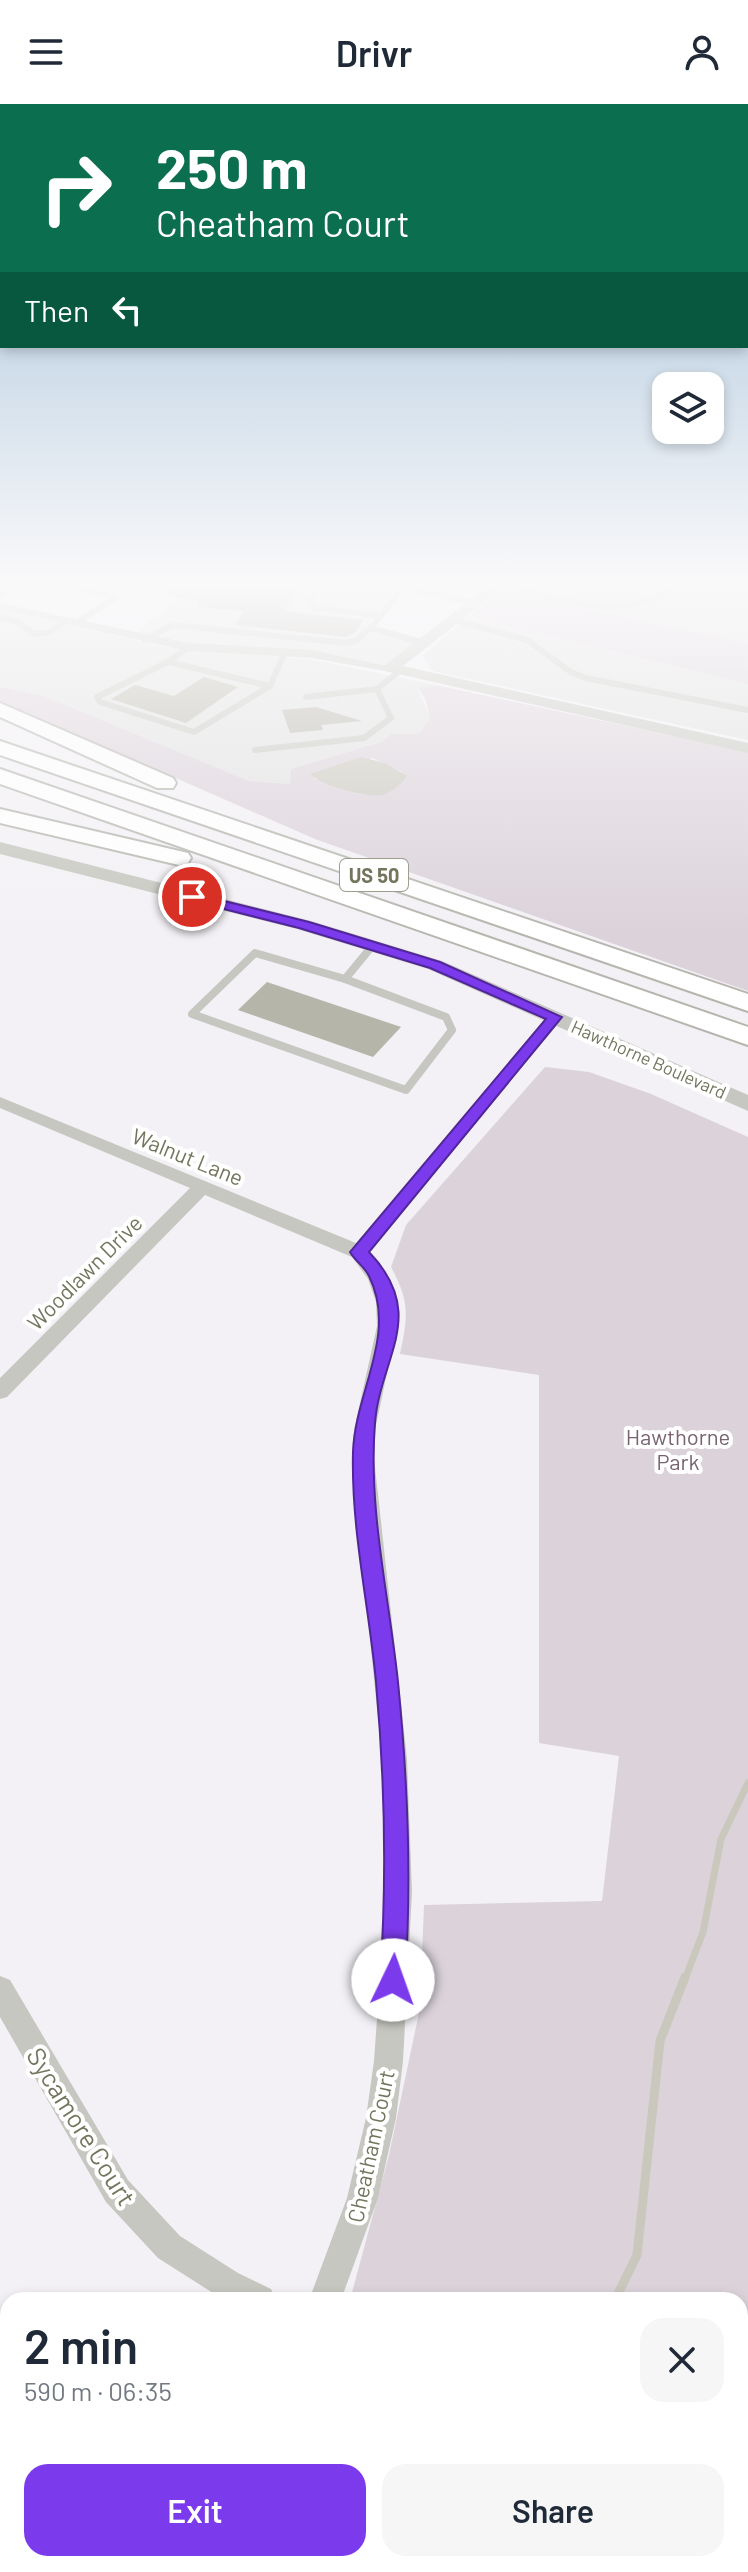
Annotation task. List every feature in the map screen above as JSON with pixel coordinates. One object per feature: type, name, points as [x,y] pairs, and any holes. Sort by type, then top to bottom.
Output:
[{"type":"highway","points":[[0,709],[202,800],[424,892]]},
{"type":"highway","name":"US 50","points":[[0,748],[748,1003]]},
{"type":"highway","name":"US 50","points":[[0,776],[748,1036]]},
{"type":"highway","points":[[0,816],[329,890]]},
{"type":"street","points":[[548,703],[748,748]]},
{"type":"street","name":"Hawthorne Boulevard","points":[[0,848],[373,945],[465,977],[748,1104]]},
{"type":"street","points":[[359,1252],[555,1017]]},
{"type":"street","name":"Walnut Lane","points":[[0,1102],[359,1252]]},
{"type":"street","name":"Woodlawn Drive","points":[[0,1391],[8,1372],[202,1187]]},
{"type":"street","name":"Cheatham Court","points":[[328,2292],[346,2252],[370,2167],[385,2092],[399,1890],[387,1682],[367,1528],[363,1454],[366,1417],[388,1343],[389,1305],[375,1270],[359,1252]]},
{"type":"street","name":"Sycamore Court","points":[[0,1990],[117,2191],[169,2247],[244,2292]]},
{"type":"lane","points":[[104,703],[194,732],[242,703]]},
{"type":"lane","points":[[255,750],[364,738],[391,718],[384,703]]},
{"type":"lane","points":[[713,703],[748,710]]},
{"type":"lane","points":[[345,979],[373,945]]},
{"type":"lane","points":[[255,953],[345,979],[446,1017],[452,1030],[406,1090],[192,1014],[255,953]]},
{"type":"shaded area","points":[[61,703],[424,703],[430,718],[419,734],[391,734],[381,742],[291,769],[290,784],[249,781]]},
{"type":"shaded area","points":[[580,703],[748,703],[748,740]]},
{"type":"shaded area","points":[[361,757],[385,763],[407,776],[389,792],[375,795],[333,786],[310,774]]},
{"type":"green space","points":[[5,703],[61,703],[249,781],[290,784],[291,769],[381,742],[391,734],[419,734],[430,718],[426,703],[521,703],[748,752],[748,991],[315,839]],"holes":[[[372,758],[402,772],[360,794],[313,778]]]},
{"type":"green space","name":"Hawthorne Park","points":[[545,1067],[589,1072],[651,1094],[748,1137],[748,2292],[352,2292],[389,2155],[420,2008],[424,1905],[602,1901],[619,1756],[539,1743],[539,1375],[400,1354],[406,1309],[402,1290],[391,1267],[406,1225]]},
{"type":"building","points":[[124,703],[215,703],[186,723]]},
{"type":"building","points":[[316,707],[362,721],[321,725],[323,730],[290,733],[282,710]]},
{"type":"building","points":[[267,982],[401,1027],[373,1057],[238,1010]]},
{"type":"waterway","points":[[685,1979],[703,1932],[721,1839],[748,1783]]},
{"type":"waterway","points":[[619,2292],[637,2255],[660,2041],[685,1977]]},
{"type":"route","points":[[192,897],[304,925],[435,965],[555,1017],[359,1252],[375,1270],[389,1305],[388,1343],[366,1417],[363,1454],[367,1528],[387,1682],[397,1823],[399,1890],[393,1980]]}]
